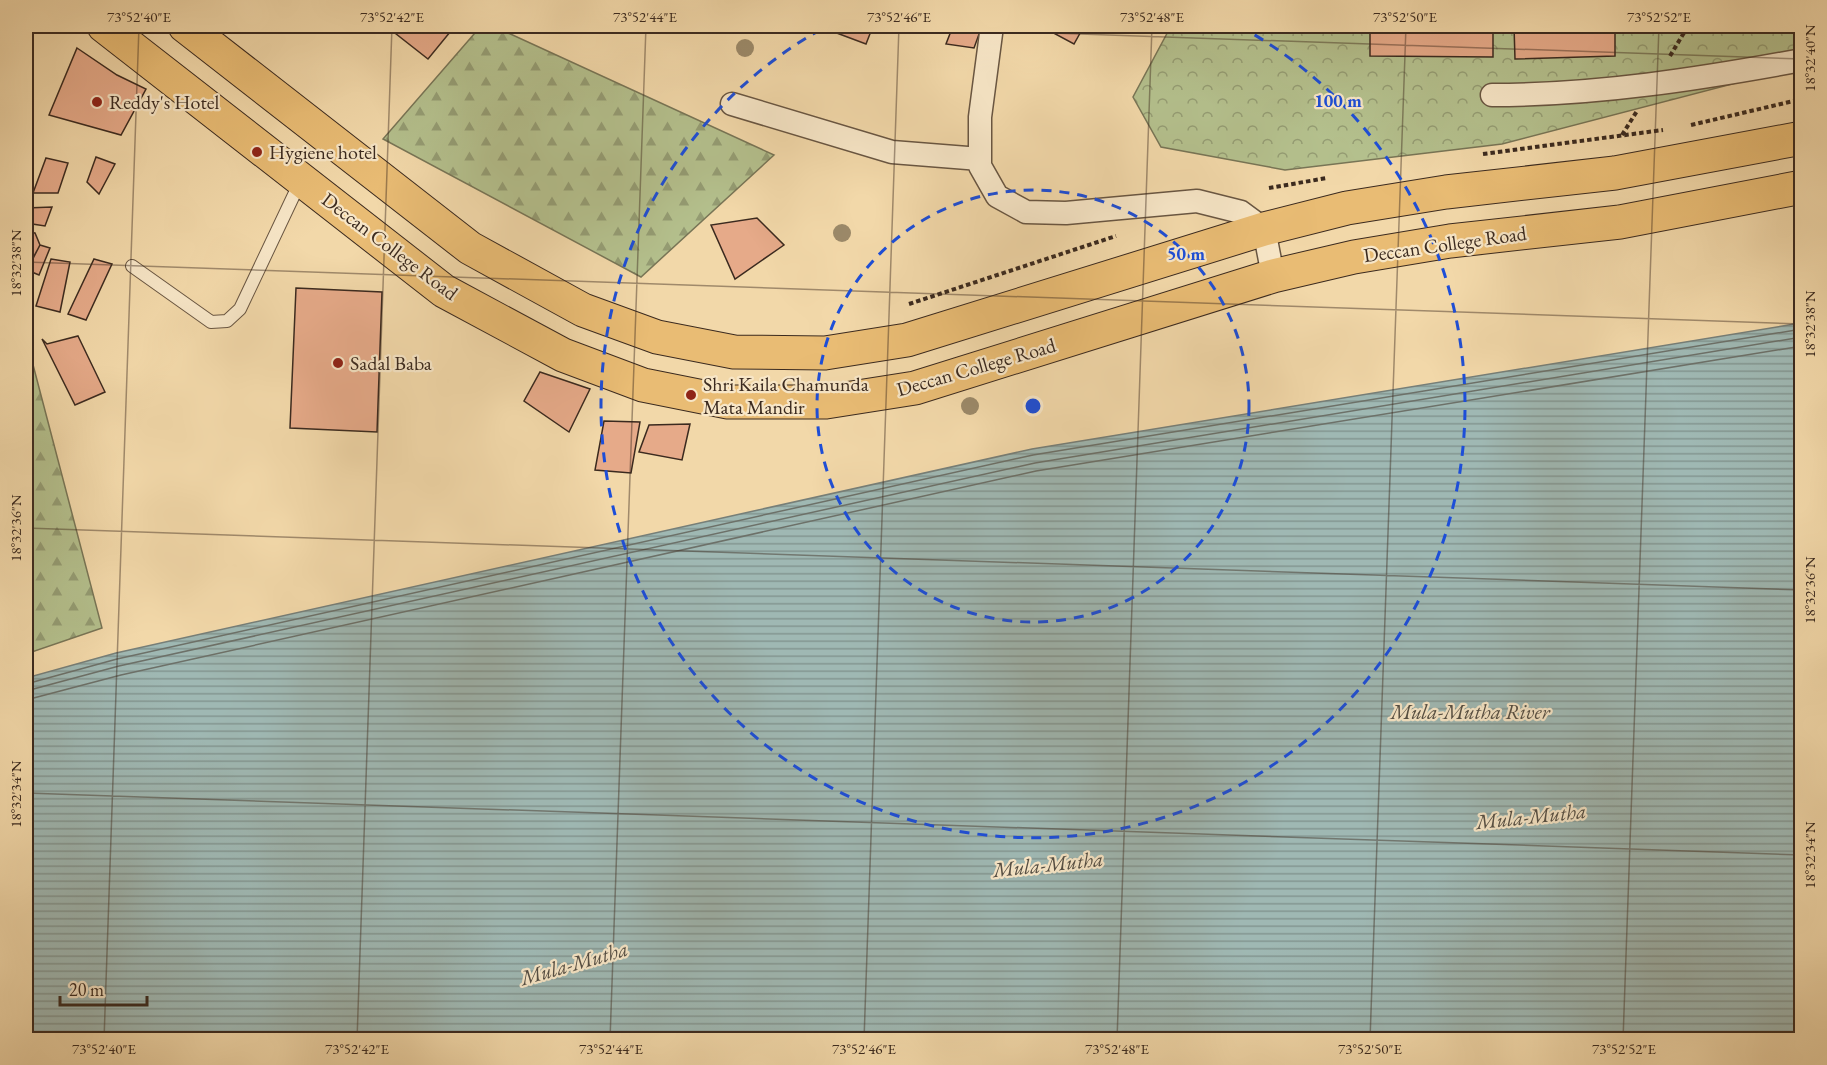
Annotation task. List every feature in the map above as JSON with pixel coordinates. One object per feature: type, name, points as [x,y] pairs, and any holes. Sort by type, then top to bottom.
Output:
[{"type":"main road","name":"Deccan College Road","points":[[104,26],[444,291],[563,355],[643,385],[728,402],[826,402],[915,388],[1274,276],[1354,256],[1450,241],[1620,222],[1802,187]]},
{"type":"main road","points":[[191,28],[470,248],[582,310],[657,337],[734,352],[825,353],[906,340],[1264,228],[1347,208],[1446,192],[1615,173],[1802,138]]},
{"type":"street","points":[[992,26],[980,117],[980,166],[997,196],[1026,212],[1066,213],[1197,201],[1241,212],[1264,228],[1274,276]]},
{"type":"street","points":[[1492,94],[1542,95],[1636,86],[1712,77],[1802,60]]},
{"type":"street","points":[[732,104],[892,152],[980,159]]},
{"type":"lane","points":[[132,266],[211,322],[226,321],[240,309],[302,179]]},
{"type":"path","points":[[1664,66],[1688,26]]},
{"type":"path","points":[[1681,127],[1802,99]]},
{"type":"path","points":[[1615,147],[1639,106]]},
{"type":"path","points":[[1474,155],[1671,129]]},
{"type":"path","points":[[1269,188],[1337,177]]},
{"type":"path","points":[[898,308],[1123,234]]},
{"type":"green space","points":[[481,26],[493,26],[774,155],[641,277],[383,139]]},
{"type":"green space","points":[[1171,26],[1801,26],[1801,66],[1502,144],[1285,170],[1161,147],[1133,97]]},
{"type":"green space","points":[[26,338],[102,628],[26,654]]},
{"type":"water","name":"Mula-Mutha River","points":[[1801,323],[1801,1039],[26,1039],[26,678],[116,653],[1032,449]]},
{"type":"building","points":[[386,26],[455,26],[428,59]]},
{"type":"building","points":[[818,26],[873,26],[866,44]]},
{"type":"building","points":[[953,26],[982,26],[974,48],[946,44]]},
{"type":"building","points":[[1048,26],[1084,26],[1074,44],[1046,29]]},
{"type":"building","points":[[1370,26],[1493,26],[1493,57],[1370,56]]},
{"type":"building","points":[[1514,26],[1615,26],[1615,56],[1515,59]]},
{"type":"building","name":"Reddy's Hotel","points":[[77,48],[117,75],[146,89],[121,135],[49,115]]},
{"type":"building","points":[[96,157],[115,164],[99,194],[87,182]]},
{"type":"building","points":[[46,158],[68,163],[58,193],[33,193]]},
{"type":"building","points":[[52,207],[45,226],[26,223],[26,208]]},
{"type":"building","points":[[757,218],[784,245],[735,279],[711,225]]},
{"type":"building","points":[[26,232],[35,233],[40,245],[34,256],[26,251]]},
{"type":"building","points":[[40,245],[50,248],[39,275],[27,270]]},
{"type":"building","points":[[51,259],[70,262],[60,312],[36,306]]},
{"type":"building","points":[[94,259],[112,264],[86,320],[68,314]]},
{"type":"building","points":[[296,288],[382,292],[377,432],[290,428]]},
{"type":"building","points":[[78,336],[105,392],[75,405],[42,339],[47,344]]},
{"type":"building","points":[[540,372],[590,389],[569,432],[524,401]]},
{"type":"building","points":[[604,421],[640,422],[631,473],[595,470]]},
{"type":"building","points":[[690,424],[682,460],[639,452],[649,425]]},
{"type":"place","name":"Reddy's Hotel","points":[[97,102]]},
{"type":"place","name":"Hygiene hotel","points":[[257,152]]},
{"type":"place","name":"Sadal Baba","points":[[338,363]]},
{"type":"place","name":"Shri Kaila Chamunda Mata Mandir","points":[[691,395]]},
{"type":"water label","name":"Mula-Mutha","points":[[1531,816]]},
{"type":"water label","name":"Mula-Mutha","points":[[1048,864]]},
{"type":"water label","name":"Mula-Mutha","points":[[574,963]]}]
